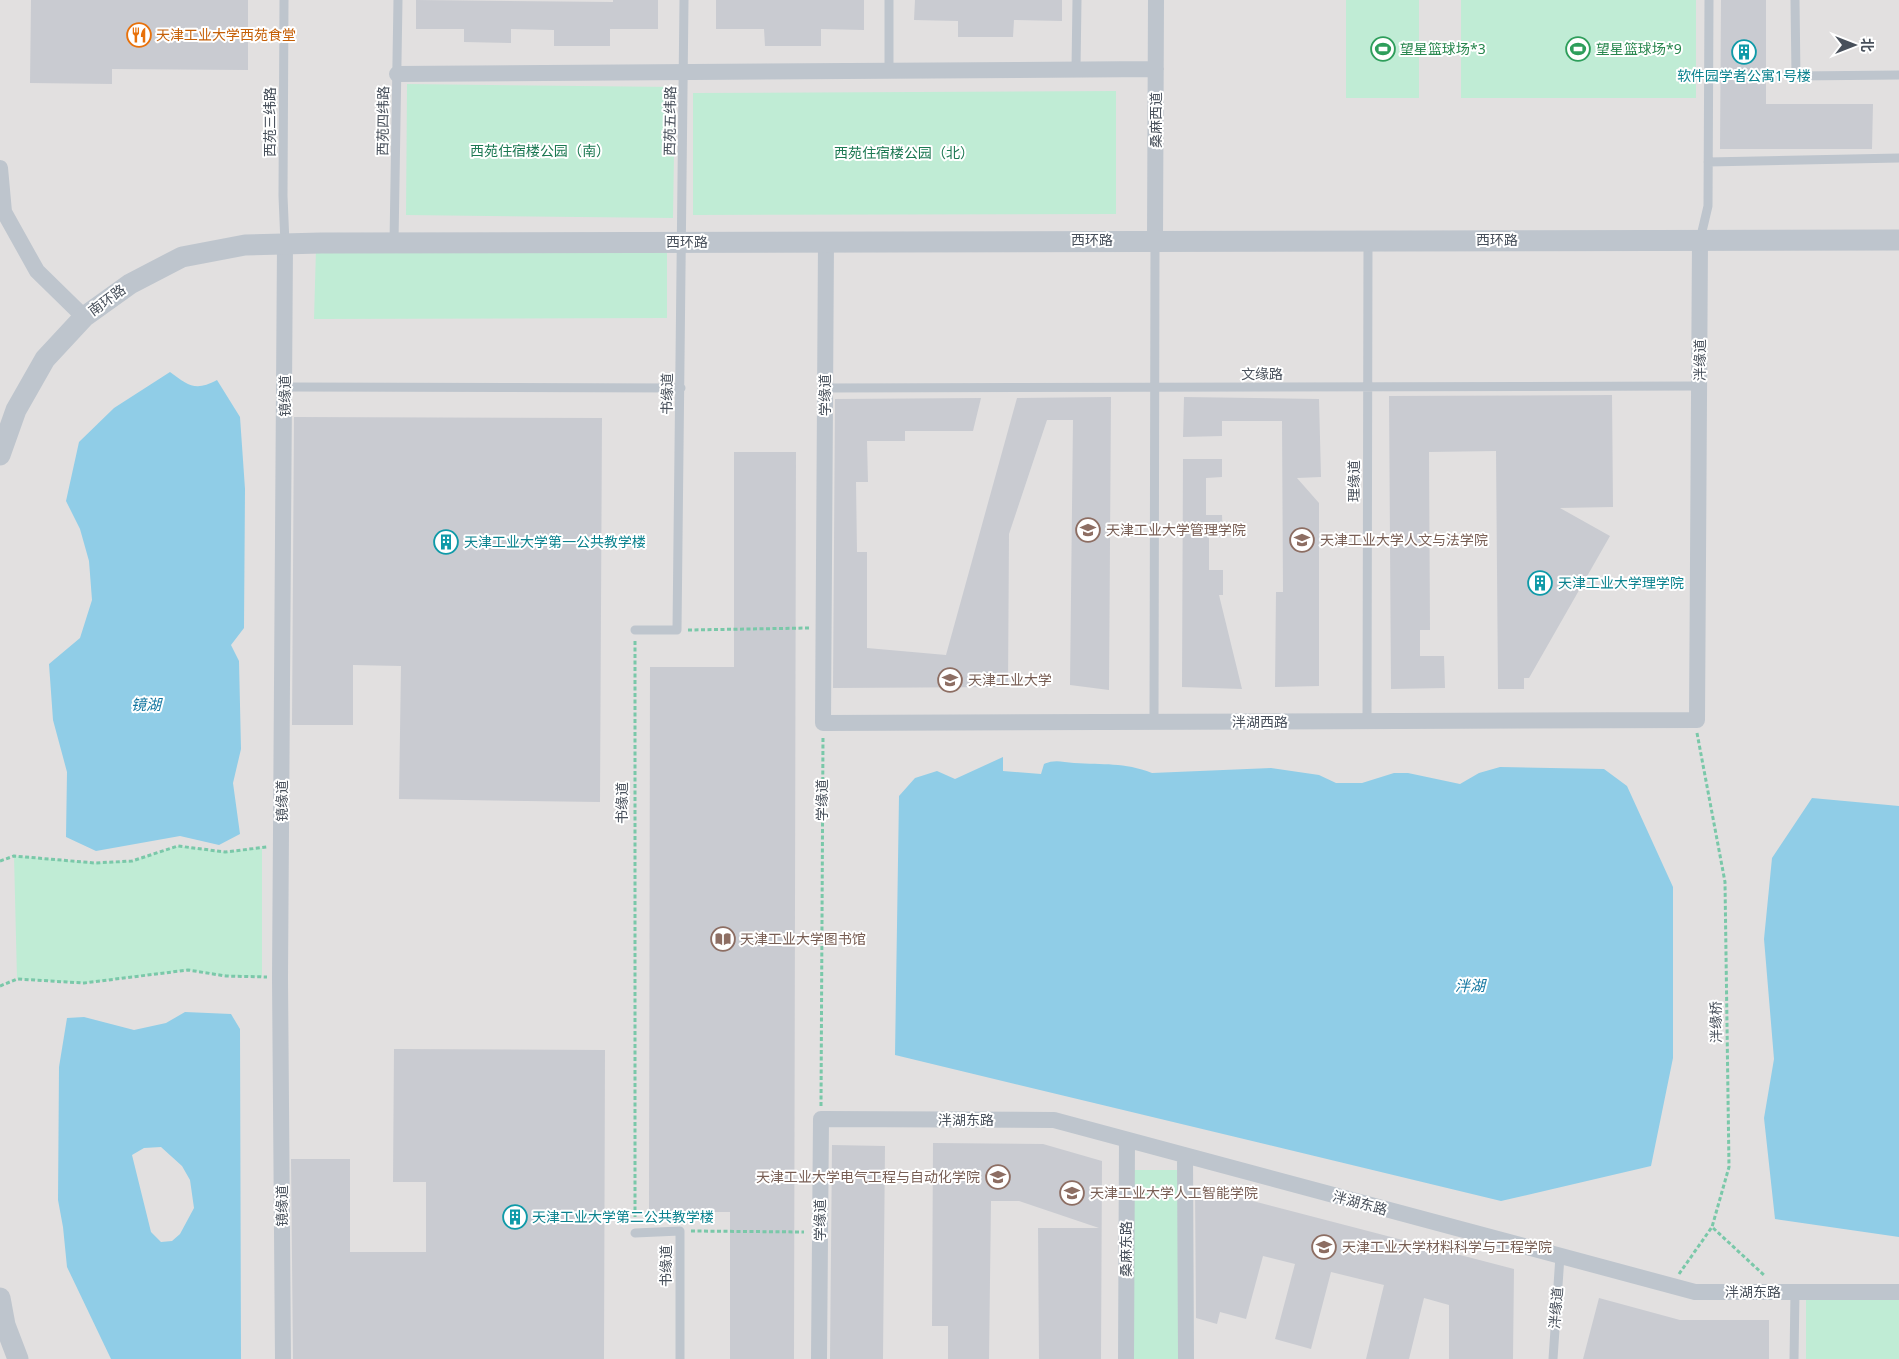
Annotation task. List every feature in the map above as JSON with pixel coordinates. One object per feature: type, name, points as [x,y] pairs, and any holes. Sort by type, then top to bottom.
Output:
[{"type":"street","name":"桑麻西道","points":[[1155,240],[1156,0]]},
{"type":"street","points":[[397,74],[1156,69]]},
{"type":"street","points":[[0,168],[4,212],[37,271],[84,316]]},
{"type":"street","name":"西环路","points":[[285,244],[1155,240],[1899,240]]},
{"type":"street","name":"泮缘道","points":[[1697,720],[1700,240]]},
{"type":"street","name":"学缘道","points":[[823,723],[826,241]]},
{"type":"street","name":"南环路","points":[[0,455],[16,410],[46,359],[84,316],[130,284],[182,257],[245,245],[285,244]]},
{"type":"street","name":"镜缘道","points":[[283,1359],[280,978],[285,244]]},
{"type":"street","name":"泮湖西路","points":[[823,723],[1697,720]]},
{"type":"street","name":"学缘道","points":[[819,1359],[820,1119]]},
{"type":"street","name":"泮湖东路","points":[[820,1119],[1054,1120],[1695,1292],[1899,1292]]},
{"type":"street","name":"桑麻东路","points":[[1126,1359],[1127,1140]]},
{"type":"street","points":[[1185,1156],[1186,1359]]},
{"type":"street","points":[[0,1298],[5,1325],[18,1359]]},
{"type":"lane","name":"西苑三纬路","points":[[284,0],[283,196],[285,244]]},
{"type":"lane","name":"西苑四纬路","points":[[394,242],[398,0]]},
{"type":"lane","name":"西苑五纬路","points":[[682,242],[684,0]]},
{"type":"lane","points":[[889,0],[889,70]]},
{"type":"lane","points":[[1076,69],[1077,0]]},
{"type":"lane","name":"泮缘道","points":[[1700,240],[1708,206],[1709,0]]},
{"type":"lane","points":[[1795,0],[1796,76],[1899,75]]},
{"type":"lane","points":[[1708,162],[1899,158]]},
{"type":"lane","points":[[1154,723],[1155,240]]},
{"type":"lane","name":"理缘道","points":[[1367,722],[1368,240]]},
{"type":"lane","name":"书缘道","points":[[678,630],[682,242]]},
{"type":"lane","name":"文缘路","points":[[825,388],[1699,386]]},
{"type":"lane","points":[[285,387],[681,388]]},
{"type":"lane","points":[[635,630],[678,630]]},
{"type":"lane","name":"书缘道","points":[[635,1233],[680,1231],[680,1359]]},
{"type":"lane","name":"泮缘道","points":[[1553,1359],[1560,1256]]},
{"type":"lane","points":[[1788,1292],[1794,1359]]},
{"type":"path","points":[[678,630],[824,628]]},
{"type":"path","name":"书缘道","points":[[635,630],[635,1233]]},
{"type":"path","name":"泮缘桥","points":[[1670,1286],[1712,1227],[1730,1167],[1725,882],[1697,731],[1697,720]]},
{"type":"path","name":"学缘道","points":[[820,1119],[823,723]]},
{"type":"path","points":[[0,861],[14,856],[95,863],[132,861],[178,846],[224,852],[282,844]]},
{"type":"path","points":[[0,986],[17,979],[84,983],[188,970],[226,976],[280,978]]},
{"type":"path","points":[[1712,1227],[1788,1292]]},
{"type":"path","points":[[680,1231],[820,1232]]},
{"type":"shaded area","name":"天津工业大学","points":[[0,0],[1899,0],[1899,1359],[0,1359]]},
{"type":"green space","name":"望星篮球场*3","points":[[1346,0],[1419,0],[1419,98],[1346,98]]},
{"type":"green space","name":"望星篮球场*9","points":[[1461,0],[1696,0],[1696,98],[1461,98]]},
{"type":"green space","name":"西苑住宿楼公园（南）","points":[[407,84],[675,87],[673,218],[406,215]]},
{"type":"green space","name":"西苑住宿楼公园（北）","points":[[1116,91],[1116,214],[693,215],[693,93]]},
{"type":"green space","points":[[316,249],[667,253],[667,318],[314,319]]},
{"type":"green space","points":[[178,846],[225,852],[262,848],[262,977],[226,976],[188,970],[84,983],[17,979],[14,856],[95,863],[132,861]]},
{"type":"green space","points":[[1133,1170],[1178,1170],[1178,1359],[1133,1359]]},
{"type":"green space","points":[[1806,1294],[1899,1294],[1899,1359],[1806,1359]]},
{"type":"water","name":"镜湖","points":[[170,372],[187,383],[197,386],[203,386],[217,380],[240,417],[245,489],[244,628],[231,645],[239,661],[241,749],[233,783],[240,834],[219,845],[180,836],[96,851],[66,837],[67,772],[53,720],[49,664],[80,638],[92,600],[89,561],[80,529],[66,501],[79,442],[114,408]]},
{"type":"water","name":"泮湖","points":[[1003,757],[1003,771],[1041,774],[1044,764],[1059,761],[1132,767],[1152,773],[1271,768],[1319,775],[1336,783],[1362,783],[1394,773],[1408,773],[1460,784],[1479,773],[1500,767],[1604,769],[1627,786],[1673,887],[1673,1058],[1651,1166],[1501,1201],[895,1055],[899,796],[915,778],[937,771],[955,779]]},
{"type":"water","points":[[1812,798],[1899,806],[1899,1237],[1775,1219],[1764,1118],[1774,1059],[1764,939],[1772,858]]},
{"type":"water","points":[[185,1012],[231,1014],[240,1029],[241,1359],[111,1359],[67,1267],[58,1200],[59,1067],[67,1018],[84,1017],[134,1030],[166,1023]],"holes":[[[161,1147],[182,1166],[190,1180],[194,1208],[180,1234],[172,1241],[161,1242],[151,1232],[132,1155],[144,1148]]]},
{"type":"building","name":"天津工业大学西苑食堂","points":[[31,0],[248,0],[248,70],[112,69],[112,84],[30,83]]},
{"type":"building","points":[[416,0],[613,2],[613,0],[658,0],[658,29],[610,29],[610,46],[554,46],[554,30],[511,29],[511,43],[464,42],[464,29],[416,29]]},
{"type":"building","points":[[716,0],[864,0],[864,30],[821,29],[821,46],[765,46],[764,29],[716,29]]},
{"type":"building","points":[[915,0],[1062,0],[1062,21],[1014,20],[1013,37],[958,37],[958,21],[914,20]]},
{"type":"building","name":"软件园学者公寓1号楼","points":[[1721,0],[1766,0],[1766,104],[1873,104],[1872,149],[1720,149]]},
{"type":"building","name":"天津工业大学理学院","points":[[1612,395],[1613,507],[1560,508],[1610,536],[1529,678],[1524,678],[1524,689],[1498,689],[1496,451],[1429,452],[1430,630],[1420,630],[1420,656],[1444,656],[1445,688],[1391,689],[1389,396]]},
{"type":"building","points":[[1111,397],[1109,690],[1070,685],[1073,420],[1047,420],[1009,534],[1008,687],[833,688],[835,399],[981,398],[973,431],[905,431],[905,441],[867,441],[868,482],[856,482],[857,552],[867,552],[867,648],[946,655],[1017,398]]},
{"type":"building","points":[[1184,397],[1319,399],[1321,477],[1297,478],[1319,503],[1319,686],[1275,687],[1276,592],[1283,592],[1282,421],[1222,421],[1222,436],[1183,437]]},
{"type":"building","name":"天津工业大学第一公共教学楼","points":[[294,417],[602,418],[600,802],[399,799],[401,666],[353,665],[353,725],[292,725]]},
{"type":"building","name":"天津工业大学图书馆","points":[[734,452],[796,452],[794,1359],[730,1359],[730,1212],[649,1212],[650,667],[734,667]]},
{"type":"building","points":[[1183,459],[1222,459],[1222,477],[1206,478],[1206,515],[1222,515],[1223,537],[1209,537],[1209,570],[1223,570],[1223,595],[1219,595],[1242,689],[1182,687]]},
{"type":"building","name":"天津工业大学第二公共教学楼","points":[[394,1049],[605,1050],[604,1359],[293,1359],[291,1159],[350,1159],[350,1252],[426,1252],[426,1182],[393,1182]]},
{"type":"building","points":[[933,1143],[1043,1144],[1102,1161],[1101,1359],[1039,1359],[1038,1228],[1099,1228],[1019,1201],[991,1201],[989,1359],[948,1359],[948,1326],[932,1326]]},
{"type":"building","points":[[832,1145],[885,1146],[883,1359],[830,1359]]},
{"type":"building","points":[[1195,1186],[1514,1269],[1513,1359],[1449,1359],[1449,1305],[1424,1298],[1409,1359],[1366,1359],[1384,1285],[1331,1272],[1311,1349],[1275,1339],[1295,1264],[1263,1256],[1246,1319],[1220,1312],[1217,1324],[1196,1318]]},
{"type":"building","points":[[1599,1298],[1680,1320],[1769,1320],[1769,1359],[1583,1359]]},
{"type":"place","name":"天津工业大学西苑食堂","points":[[139,35]]},
{"type":"place","name":"望星篮球场*3","points":[[1383,49]]},
{"type":"place","name":"望星篮球场*9","points":[[1578,49]]},
{"type":"place","name":"软件园学者公寓1号楼","points":[[1744,52]]},
{"type":"place","name":"天津工业大学管理学院","points":[[1088,530]]},
{"type":"place","name":"天津工业大学人文与法学院","points":[[1302,540]]},
{"type":"place","name":"天津工业大学第一公共教学楼","points":[[446,542]]},
{"type":"place","name":"天津工业大学理学院","points":[[1540,583]]},
{"type":"place","name":"天津工业大学","points":[[950,680]]},
{"type":"place","name":"天津工业大学图书馆","points":[[723,939]]},
{"type":"place","name":"天津工业大学电气工程与自动化学院","points":[[998,1177]]},
{"type":"place","name":"天津工业大学人工智能学院","points":[[1072,1193]]},
{"type":"place","name":"天津工业大学第二公共教学楼","points":[[515,1217]]},
{"type":"place","name":"天津工业大学材料科学与工程学院","points":[[1324,1247]]}]
